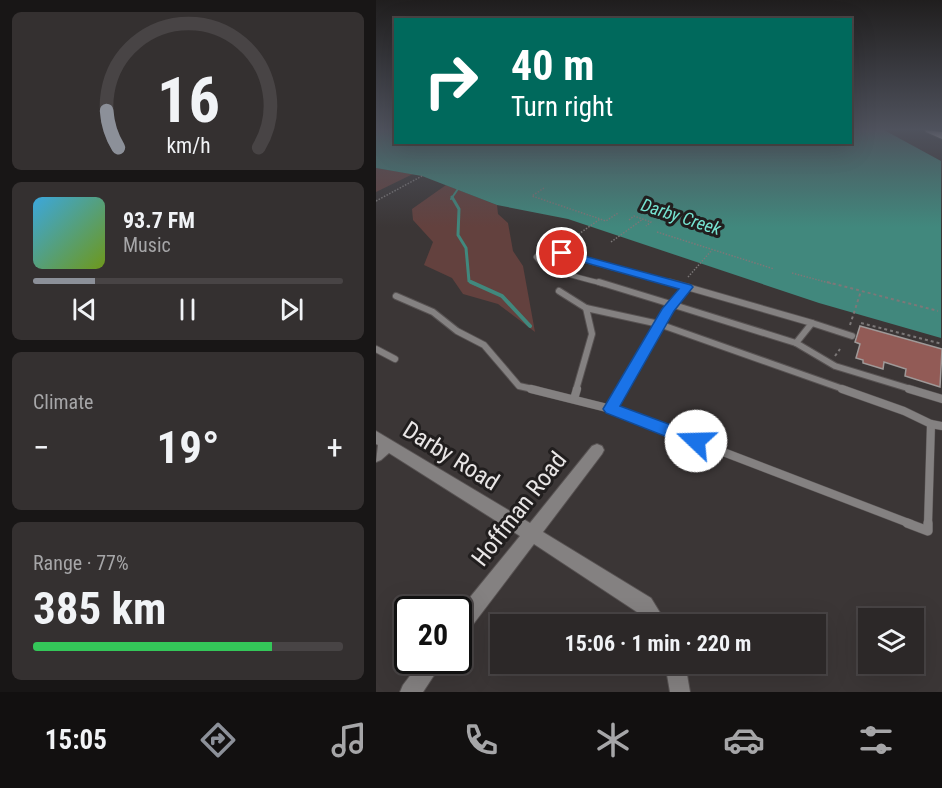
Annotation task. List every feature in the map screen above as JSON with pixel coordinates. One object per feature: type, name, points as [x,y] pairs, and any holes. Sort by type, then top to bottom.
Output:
[{"type":"street","points":[[376,456],[382,441]]},
{"type":"street","name":"Darby Road","points":[[382,441],[622,590],[644,605],[651,614]]},
{"type":"street","name":"Hoffman Road","points":[[472,610],[597,450]]},
{"type":"street","points":[[410,692],[424,674]]},
{"type":"street","points":[[677,674],[680,692]]},
{"type":"lane","points":[[852,336],[562,253],[542,249],[536,256],[539,262],[549,267],[796,343],[810,354],[835,366],[942,399]]},
{"type":"lane","points":[[611,409],[660,324],[687,287]]},
{"type":"lane","points":[[559,291],[586,308],[660,324],[904,411],[931,424],[942,426]]},
{"type":"lane","points":[[396,296],[433,312],[457,331],[484,345],[519,386],[611,409],[928,531],[931,424]]},
{"type":"lane","points":[[574,399],[592,334],[586,308]]},
{"type":"lane","points":[[796,343],[812,323]]},
{"type":"lane","points":[[376,349],[395,359]]},
{"type":"path","points":[[376,201],[422,176]]},
{"type":"path","points":[[544,188],[532,196],[606,221],[618,213]]},
{"type":"path","points":[[629,220],[634,216],[651,222],[646,226]]},
{"type":"path","points":[[562,253],[570,241],[600,219]]},
{"type":"path","points":[[611,242],[643,219]]},
{"type":"path","points":[[657,232],[774,269]]},
{"type":"path","points":[[687,278],[712,250]]},
{"type":"path","points":[[792,273],[937,311]]},
{"type":"path","points":[[852,321],[861,291]]},
{"type":"path","points":[[860,323],[942,344]]},
{"type":"shaded area","points":[[376,168],[413,174],[376,192]]},
{"type":"shaded area","points":[[446,185],[497,205],[498,214],[508,223],[513,251],[523,266],[535,332],[498,304],[463,294],[452,278],[424,265],[433,242],[413,220],[412,209]]},
{"type":"water","name":"Darby Creek","points":[[376,162],[941,162],[941,338],[819,303],[568,219],[497,205],[422,176],[376,168]]},
{"type":"building","points":[[860,326],[942,349],[940,387],[905,376],[906,369],[884,362],[883,369],[863,363],[863,360],[856,358],[860,344],[855,342]]},
{"type":"waterway","points":[[452,197],[460,186]]},
{"type":"waterway","points":[[452,197],[459,209],[458,235],[466,248],[469,281],[471,282]]},
{"type":"waterway","points":[[471,282],[502,296],[530,326]]},
{"type":"waterway","points":[[471,282],[475,284]]},
{"type":"route","points":[[562,253],[687,287],[669,309],[611,409],[696,441]]}]
